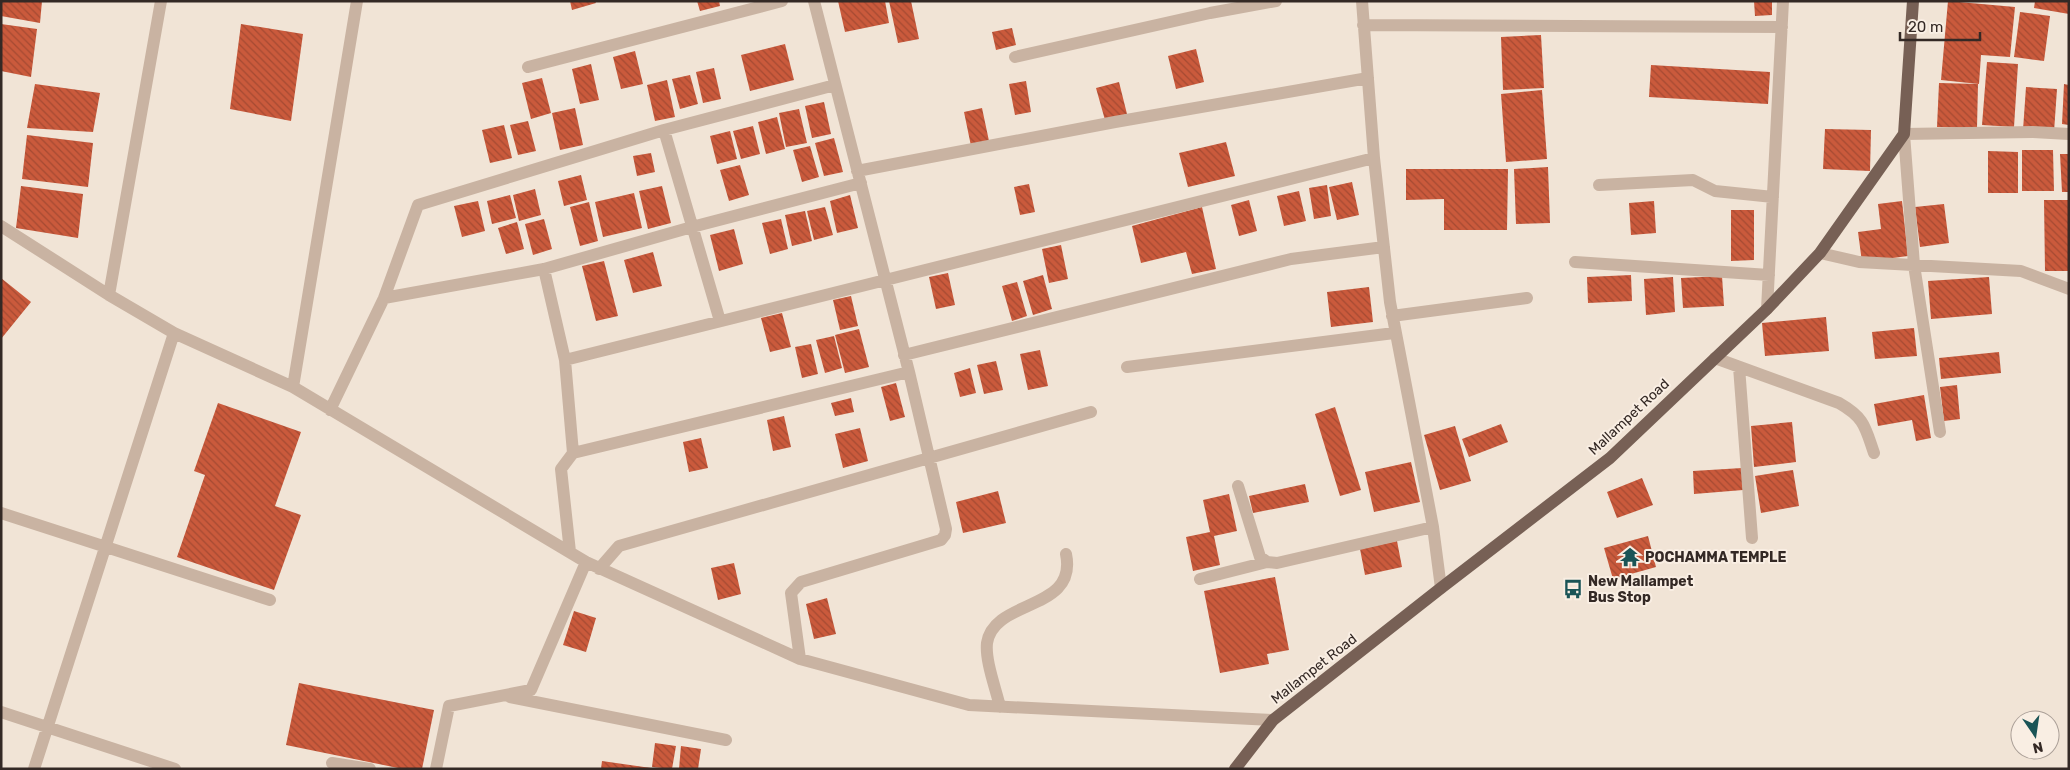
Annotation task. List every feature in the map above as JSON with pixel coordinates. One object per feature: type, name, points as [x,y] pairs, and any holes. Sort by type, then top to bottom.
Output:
[{"type":"main road","points":[[1904,134],[1913,1]]},
{"type":"main road","name":"Mallampet Road","points":[[1235,769],[1273,720],[1610,458],[1766,310],[1820,253],[1904,134]]},
{"type":"street","points":[[108,294],[161,1]]},
{"type":"street","points":[[293,387],[357,1]]},
{"type":"street","points":[[528,67],[782,1]]},
{"type":"street","points":[[800,659],[791,593],[795,587],[801,582],[941,540],[945,535],[946,529],[886,280],[814,1]]},
{"type":"street","points":[[1014,57],[1210,13],[1276,1]]},
{"type":"street","points":[[1362,1],[1374,158],[1394,333],[1433,527],[1441,588]]},
{"type":"street","points":[[1766,310],[1783,1]]},
{"type":"street","points":[[1363,25],[1782,27]]},
{"type":"street","points":[[384,298],[544,269],[859,177],[1115,122],[1368,78]]},
{"type":"street","points":[[330,410],[384,298],[418,205],[664,130],[835,85]]},
{"type":"street","points":[[664,130],[720,321]]},
{"type":"street","points":[[1940,432],[1914,264],[1904,134],[2033,132],[2069,134]]},
{"type":"street","points":[[565,360],[1374,158]]},
{"type":"street","points":[[1599,185],[1693,180],[1716,191],[1773,197]]},
{"type":"street","points":[[1,226],[108,294],[174,333],[293,387],[586,562],[800,659],[968,705],[1273,720]]},
{"type":"street","points":[[904,354],[1291,259],[1384,246]]},
{"type":"street","points":[[1820,253],[1859,262],[2021,272],[2069,289]]},
{"type":"street","points":[[1575,262],[1769,275]]},
{"type":"street","points":[[544,269],[565,360],[573,453]]},
{"type":"street","points":[[1392,316],[1527,298]]},
{"type":"street","points":[[34,769],[174,333]]},
{"type":"street","points":[[1127,367],[1394,333]]},
{"type":"street","points":[[1715,358],[1839,403],[1855,412],[1863,422],[1874,453]]},
{"type":"street","points":[[1740,367],[1752,538]]},
{"type":"street","points":[[570,552],[560,469],[573,453],[909,372]]},
{"type":"street","points":[[599,569],[619,546],[1091,412]]},
{"type":"street","points":[[1238,486],[1260,557],[1267,562]]},
{"type":"street","points":[[1,513],[270,600]]},
{"type":"street","points":[[1200,579],[1267,562],[1277,563],[1433,527]]},
{"type":"street","points":[[1000,707],[987,655],[987,642],[992,630],[1005,618],[1055,592],[1065,579],[1069,566],[1066,554]]},
{"type":"street","points":[[436,769],[449,706],[531,690],[586,562]]},
{"type":"street","points":[[503,695],[726,740]]},
{"type":"street","points":[[1,712],[175,769]]},
{"type":"street","points":[[332,763],[370,769]]},
{"type":"building","points":[[1,1],[42,1],[40,23],[1,16]]},
{"type":"building","points":[[570,1],[595,1],[596,3],[572,10]]},
{"type":"building","points":[[697,1],[719,1],[720,6],[700,11]]},
{"type":"building","points":[[838,1],[885,1],[889,23],[845,32]]},
{"type":"building","points":[[889,1],[911,1],[919,39],[898,43]]},
{"type":"building","points":[[1754,1],[1772,1],[1772,15],[1755,16]]},
{"type":"building","points":[[1948,1],[2015,7],[2010,57],[1981,55],[1979,84],[1941,80]]},
{"type":"building","points":[[2035,1],[2069,1],[2069,14],[2034,8]]},
{"type":"building","points":[[2020,12],[2050,16],[2044,61],[2014,57]]},
{"type":"building","points":[[1,24],[37,29],[31,77],[1,71]]},
{"type":"building","points":[[241,24],[303,34],[291,121],[230,109]]},
{"type":"building","points":[[1012,28],[1016,45],[996,50],[992,32]]},
{"type":"building","points":[[1541,35],[1544,88],[1503,90],[1501,37]]},
{"type":"building","points":[[785,44],[794,80],[750,91],[741,55]]},
{"type":"building","points":[[1196,49],[1204,82],[1176,89],[1168,56]]},
{"type":"building","points":[[635,51],[643,84],[621,89],[613,57]]},
{"type":"building","points":[[1987,62],[2018,64],[2014,127],[1982,125]]},
{"type":"building","points":[[591,64],[599,100],[580,104],[572,69]]},
{"type":"building","points":[[1651,65],[1770,72],[1768,104],[1649,97]]},
{"type":"building","points":[[714,68],[721,99],[703,103],[696,72]]},
{"type":"building","points":[[690,75],[698,104],[680,109],[672,79]]},
{"type":"building","points":[[542,78],[551,113],[531,119],[522,83]]},
{"type":"building","points":[[667,80],[675,117],[655,121],[647,85]]},
{"type":"building","points":[[1026,81],[1031,112],[1015,115],[1009,84]]},
{"type":"building","points":[[1119,82],[1127,114],[1105,120],[1096,88]]},
{"type":"building","points":[[1939,83],[1978,84],[1977,128],[1937,127]]},
{"type":"building","points":[[35,84],[100,93],[93,132],[27,128]]},
{"type":"building","points":[[2064,84],[2069,85],[2069,125],[2062,124]]},
{"type":"building","points":[[2026,87],[2057,89],[2054,132],[2023,130]]},
{"type":"building","points":[[1542,90],[1547,159],[1506,162],[1501,94]]},
{"type":"building","points":[[824,102],[831,134],[812,138],[805,106]]},
{"type":"building","points":[[575,108],[583,145],[560,150],[552,113]]},
{"type":"building","points":[[982,108],[989,141],[971,146],[964,112]]},
{"type":"building","points":[[799,109],[807,143],[786,147],[779,113]]},
{"type":"building","points":[[777,117],[785,149],[766,154],[758,122]]},
{"type":"building","points":[[528,121],[536,151],[518,155],[510,125]]},
{"type":"building","points":[[504,125],[512,158],[490,163],[482,130]]},
{"type":"building","points":[[753,126],[760,154],[741,159],[733,131]]},
{"type":"building","points":[[1825,129],[1871,130],[1870,171],[1823,169]]},
{"type":"building","points":[[730,131],[737,159],[717,164],[710,136]]},
{"type":"building","points":[[27,135],[93,143],[88,187],[22,179]]},
{"type":"building","points":[[834,138],[843,172],[824,176],[815,143]]},
{"type":"building","points":[[1226,142],[1235,176],[1188,187],[1179,153]]},
{"type":"building","points":[[810,146],[819,177],[802,182],[793,150]]},
{"type":"building","points":[[2022,150],[2053,150],[2054,191],[2022,191]]},
{"type":"building","points":[[1988,151],[2018,152],[2018,193],[1988,193]]},
{"type":"building","points":[[651,153],[655,172],[637,176],[633,156]]},
{"type":"building","points":[[2060,154],[2069,154],[2069,192],[2062,192]]},
{"type":"building","points":[[740,165],[749,195],[729,201],[720,170]]},
{"type":"building","points":[[1548,167],[1550,223],[1516,224],[1514,169]]},
{"type":"building","points":[[1406,169],[1508,169],[1507,230],[1444,230],[1444,199],[1406,200]]},
{"type":"building","points":[[581,175],[587,200],[564,206],[558,181]]},
{"type":"building","points":[[1352,182],[1359,215],[1337,220],[1329,187]]},
{"type":"building","points":[[1029,184],[1035,212],[1020,215],[1014,187]]},
{"type":"building","points":[[1327,185],[1331,216],[1314,219],[1309,188]]},
{"type":"building","points":[[21,186],[83,194],[78,238],[16,228]]},
{"type":"building","points":[[662,186],[671,223],[648,229],[639,191]]},
{"type":"building","points":[[535,189],[541,215],[519,221],[513,195]]},
{"type":"building","points":[[1299,191],[1306,221],[1284,226],[1277,196]]},
{"type":"building","points":[[634,193],[642,228],[603,237],[595,202]]},
{"type":"building","points":[[510,195],[516,218],[492,224],[487,201]]},
{"type":"building","points":[[850,195],[858,228],[837,233],[830,201]]},
{"type":"building","points":[[1249,200],[1257,231],[1239,236],[1231,205]]},
{"type":"building","points":[[2044,200],[2069,200],[2069,271],[2045,271]]},
{"type":"building","points":[[478,201],[485,231],[462,237],[454,206]]},
{"type":"building","points":[[1654,201],[1656,233],[1631,235],[1629,203]]},
{"type":"building","points":[[1902,201],[1908,256],[1862,262],[1858,232],[1881,229],[1878,204]]},
{"type":"building","points":[[589,202],[598,241],[580,246],[570,207]]},
{"type":"building","points":[[1944,204],[1949,243],[1920,247],[1915,207]]},
{"type":"building","points":[[825,207],[833,235],[814,240],[807,211]]},
{"type":"building","points":[[1202,207],[1216,269],[1192,274],[1186,252],[1141,263],[1132,226]]},
{"type":"building","points":[[1731,210],[1754,210],[1754,260],[1731,261]]},
{"type":"building","points":[[805,211],[812,241],[792,246],[785,215]]},
{"type":"building","points":[[544,219],[552,249],[533,255],[525,224]]},
{"type":"building","points":[[781,219],[788,249],[770,254],[762,223]]},
{"type":"building","points":[[517,222],[524,249],[506,254],[498,228]]},
{"type":"building","points":[[734,229],[743,264],[719,271],[710,235]]},
{"type":"building","points":[[1061,245],[1068,279],[1049,283],[1042,249]]},
{"type":"building","points":[[653,252],[662,286],[633,293],[624,260]]},
{"type":"building","points":[[604,261],[618,316],[596,321],[582,266]]},
{"type":"building","points":[[948,273],[955,305],[936,309],[929,277]]},
{"type":"building","points":[[1043,275],[1052,309],[1033,315],[1023,281]]},
{"type":"building","points":[[1631,275],[1632,301],[1588,303],[1587,277]]},
{"type":"building","points":[[1722,276],[1724,306],[1683,308],[1681,278]]},
{"type":"building","points":[[1673,277],[1675,312],[1646,315],[1644,279]]},
{"type":"building","points":[[1989,277],[1992,314],[1931,319],[1928,281]]},
{"type":"building","points":[[1,278],[31,302],[1,339]]},
{"type":"building","points":[[1017,282],[1027,316],[1012,321],[1002,286]]},
{"type":"building","points":[[1369,287],[1373,322],[1331,327],[1327,292]]},
{"type":"building","points":[[851,296],[858,326],[840,330],[833,300]]},
{"type":"building","points":[[782,313],[791,347],[770,352],[761,318]]},
{"type":"building","points":[[1826,317],[1829,351],[1765,356],[1762,323]]},
{"type":"building","points":[[1914,328],[1917,356],[1875,359],[1872,332]]},
{"type":"building","points":[[859,329],[869,367],[845,373],[835,335]]},
{"type":"building","points":[[834,336],[842,368],[825,373],[816,340]]},
{"type":"building","points":[[811,344],[818,374],[802,378],[795,347]]},
{"type":"building","points":[[1040,350],[1048,386],[1028,390],[1020,354]]},
{"type":"building","points":[[1999,352],[2001,373],[1941,379],[1939,358]]},
{"type":"building","points":[[996,361],[1003,390],[984,394],[977,365]]},
{"type":"building","points":[[970,368],[976,393],[960,397],[954,373]]},
{"type":"building","points":[[896,383],[905,417],[890,421],[881,387]]},
{"type":"building","points":[[1957,385],[1960,419],[1944,421],[1940,387]]},
{"type":"building","points":[[1924,395],[1931,438],[1916,441],[1912,420],[1878,426],[1874,404]]},
{"type":"building","points":[[851,398],[854,412],[835,416],[831,403]]},
{"type":"building","points":[[218,403],[301,432],[275,506],[301,515],[274,590],[177,557],[205,475],[194,471]]},
{"type":"building","points":[[1335,407],[1361,490],[1340,496],[1315,414]]},
{"type":"building","points":[[784,416],[791,447],[773,451],[767,420]]},
{"type":"building","points":[[1792,422],[1796,462],[1754,467],[1751,426]]},
{"type":"building","points":[[1501,424],[1508,442],[1469,457],[1462,439]]},
{"type":"building","points":[[1455,426],[1471,481],[1440,490],[1424,435]]},
{"type":"building","points":[[860,428],[868,461],[843,468],[835,434]]},
{"type":"building","points":[[701,438],[708,468],[689,472],[683,442]]},
{"type":"building","points":[[1411,462],[1420,502],[1374,512],[1365,472]]},
{"type":"building","points":[[1742,468],[1743,490],[1694,494],[1693,471]]},
{"type":"building","points":[[1793,470],[1799,506],[1761,513],[1755,476]]},
{"type":"building","points":[[1642,478],[1653,505],[1617,518],[1607,492]]},
{"type":"building","points":[[1305,484],[1309,502],[1253,513],[1249,496]]},
{"type":"building","points":[[998,491],[1006,523],[963,533],[956,502]]},
{"type":"building","points":[[1229,494],[1237,531],[1214,536],[1220,565],[1193,571],[1186,537],[1210,532],[1203,500]]},
{"type":"building","name":"POCHAMMA TEMPLE","points":[[1648,536],[1656,567],[1613,579],[1604,548]]},
{"type":"building","points":[[1397,541],[1402,567],[1365,575],[1360,549]]},
{"type":"building","points":[[734,563],[741,594],[718,600],[711,568]]},
{"type":"building","points":[[1275,577],[1289,650],[1267,654],[1269,664],[1220,673],[1204,591]]},
{"type":"building","points":[[827,598],[836,634],[814,639],[806,604]]},
{"type":"building","points":[[574,611],[596,618],[586,652],[563,645]]},
{"type":"building","points":[[299,683],[434,710],[422,769],[403,769],[286,745]]},
{"type":"building","points":[[655,743],[676,746],[672,769],[652,767]]},
{"type":"building","points":[[681,746],[701,749],[698,769],[679,769]]},
{"type":"building","points":[[602,761],[651,768],[651,769],[601,769]]},
{"type":"place","name":"POCHAMMA TEMPLE","points":[[1630,557]]},
{"type":"place","name":"New Mallampet Bus Stop","points":[[1573,589]]}]
